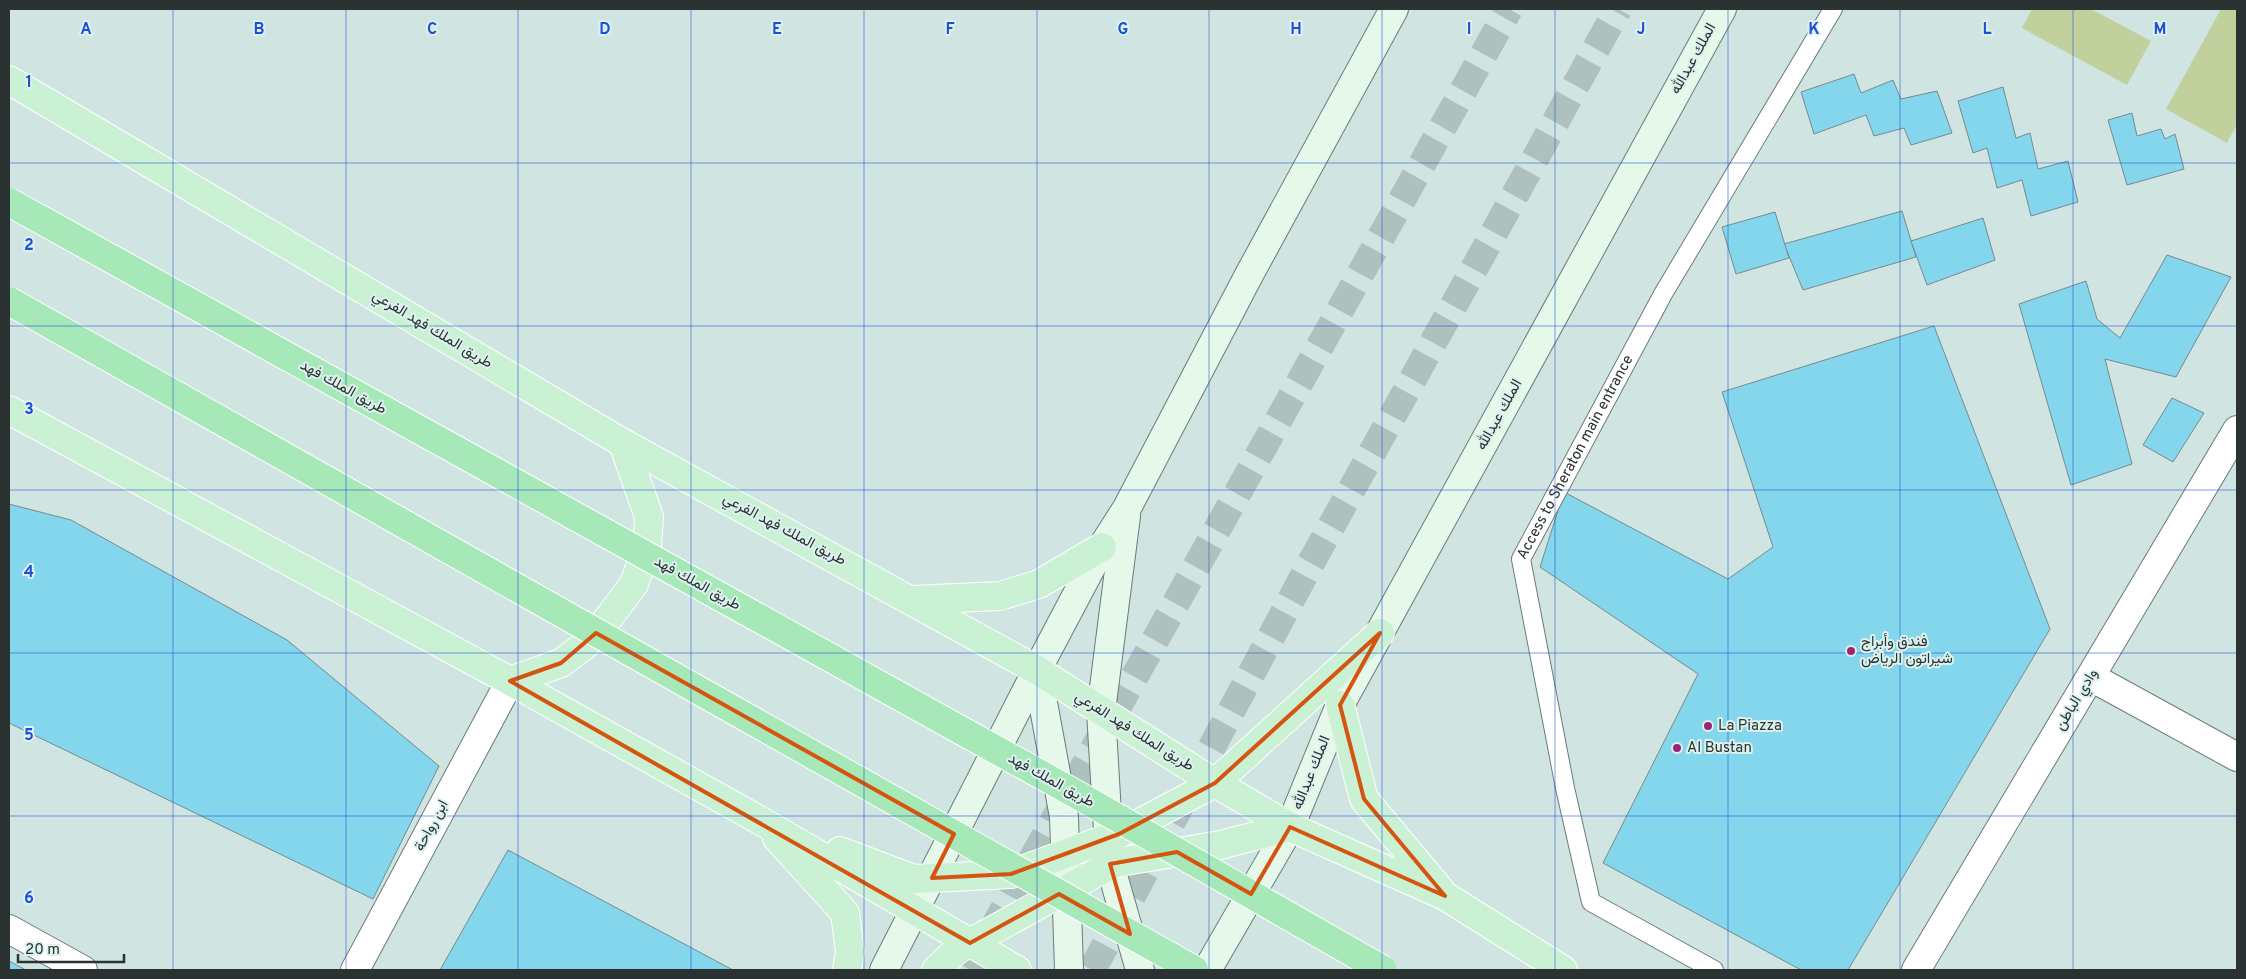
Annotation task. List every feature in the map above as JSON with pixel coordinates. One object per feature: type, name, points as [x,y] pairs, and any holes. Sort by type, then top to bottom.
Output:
[{"type":"highway","name":"طريق الملك فهد","points":[[9,202],[1074,793],[1383,970]]},
{"type":"highway","points":[[9,301],[1194,970]]},
{"type":"main road","points":[[884,970],[1036,670],[1102,547],[1127,508],[1250,273],[1394,9]]},
{"type":"main road","name":"الملك عبدالله","points":[[1206,970],[1290,827],[1340,705],[1722,9]]},
{"type":"main road","name":"طريق الملك فهد الفرعي","points":[[9,80],[623,443],[913,600],[1036,670],[1215,783],[1290,827],[1445,896],[1563,970]]},
{"type":"main road","points":[[9,410],[510,681],[761,820],[1017,970]]},
{"type":"main road","points":[[510,681],[561,663],[585,645],[634,584],[647,547],[649,517],[623,443]]},
{"type":"main road","points":[[1127,508],[1101,712],[1110,865],[1140,970]]},
{"type":"main road","points":[[913,600],[1000,596],[1039,584],[1102,547]]},
{"type":"main road","points":[[761,820],[914,879],[1011,874],[1109,838],[1215,783],[1380,633]]},
{"type":"main road","points":[[1036,670],[1064,817],[1069,970]]},
{"type":"main road","points":[[1340,705],[1364,800],[1445,896]]},
{"type":"main road","points":[[761,820],[844,914],[850,952],[847,970]]},
{"type":"main road","points":[[936,970],[956,950],[1110,865],[1220,845],[1290,827]]},
{"type":"street","name":"وادي الباطن","points":[[1916,970],[2237,430]]},
{"type":"street","points":[[2091,677],[2237,757]]},
{"type":"street","name":"ابن رواحة","points":[[354,970],[510,681]]},
{"type":"street","points":[[9,929],[83,970]]},
{"type":"lane","name":"Access to Sheraton main entrance","points":[[1714,970],[1591,902],[1565,788],[1521,559],[1663,294],[1833,9]]},
{"type":"highlighted area","points":[[596,633],[954,834],[932,878],[1011,874],[1119,834],[1215,783],[1380,633],[1340,705],[1364,799],[1445,896],[1290,827],[1251,894],[1177,852],[1110,864],[1130,934],[1059,894],[970,943],[510,681],[561,663]]},
{"type":"green space","points":[[2032,9],[2091,9],[2151,41],[2127,85],[2022,28]]},
{"type":"green space","points":[[2221,9],[2237,9],[2237,124],[2227,143],[2166,109]]},
{"type":"building","points":[[1854,74],[1861,93],[1893,80],[1901,99],[1937,91],[1952,133],[1911,145],[1904,128],[1874,136],[1866,115],[1814,134],[1801,92]]},
{"type":"building","points":[[2003,87],[2016,138],[2030,133],[2038,169],[2068,161],[2078,202],[2031,216],[2022,180],[1997,188],[1987,148],[1973,153],[1958,101]]},
{"type":"building","points":[[2132,113],[2137,136],[2161,129],[2165,139],[2175,134],[2184,169],[2127,185],[2108,120]]},
{"type":"building","points":[[1902,211],[1916,257],[1803,290],[1784,244]]},
{"type":"building","points":[[1775,212],[1789,258],[1736,274],[1722,227]]},
{"type":"building","points":[[1983,218],[1995,260],[1927,285],[1911,241]]},
{"type":"building","points":[[2167,255],[2231,277],[2176,377],[2105,359],[2132,464],[2071,485],[2019,304],[2086,281],[2097,319],[2120,338]]},
{"type":"building","name":"فندق وأبراج شيراتون الرياض","points":[[1934,326],[2050,629],[1848,970],[1801,970],[1603,863],[1698,674],[1540,567],[1564,492],[1728,579],[1773,547],[1722,392]]},
{"type":"building","points":[[2172,398],[2204,413],[2173,462],[2143,445]]},
{"type":"building","points":[[9,504],[71,520],[287,640],[439,766],[373,899],[9,723]]},
{"type":"building","points":[[508,850],[733,970],[440,970]]},
{"type":"building","points":[[9,961],[26,970],[9,970]]},
{"type":"tunnel","points":[[970,970],[1509,9]]},
{"type":"tunnel","points":[[1092,970],[1307,570],[1618,9]]},
{"type":"place","name":"فندق وأبراج شيراتون الرياض","points":[[1851,651]]},
{"type":"place","name":"La Piazza","points":[[1708,726]]},
{"type":"place","name":"Al Bustan","points":[[1677,748]]}]
